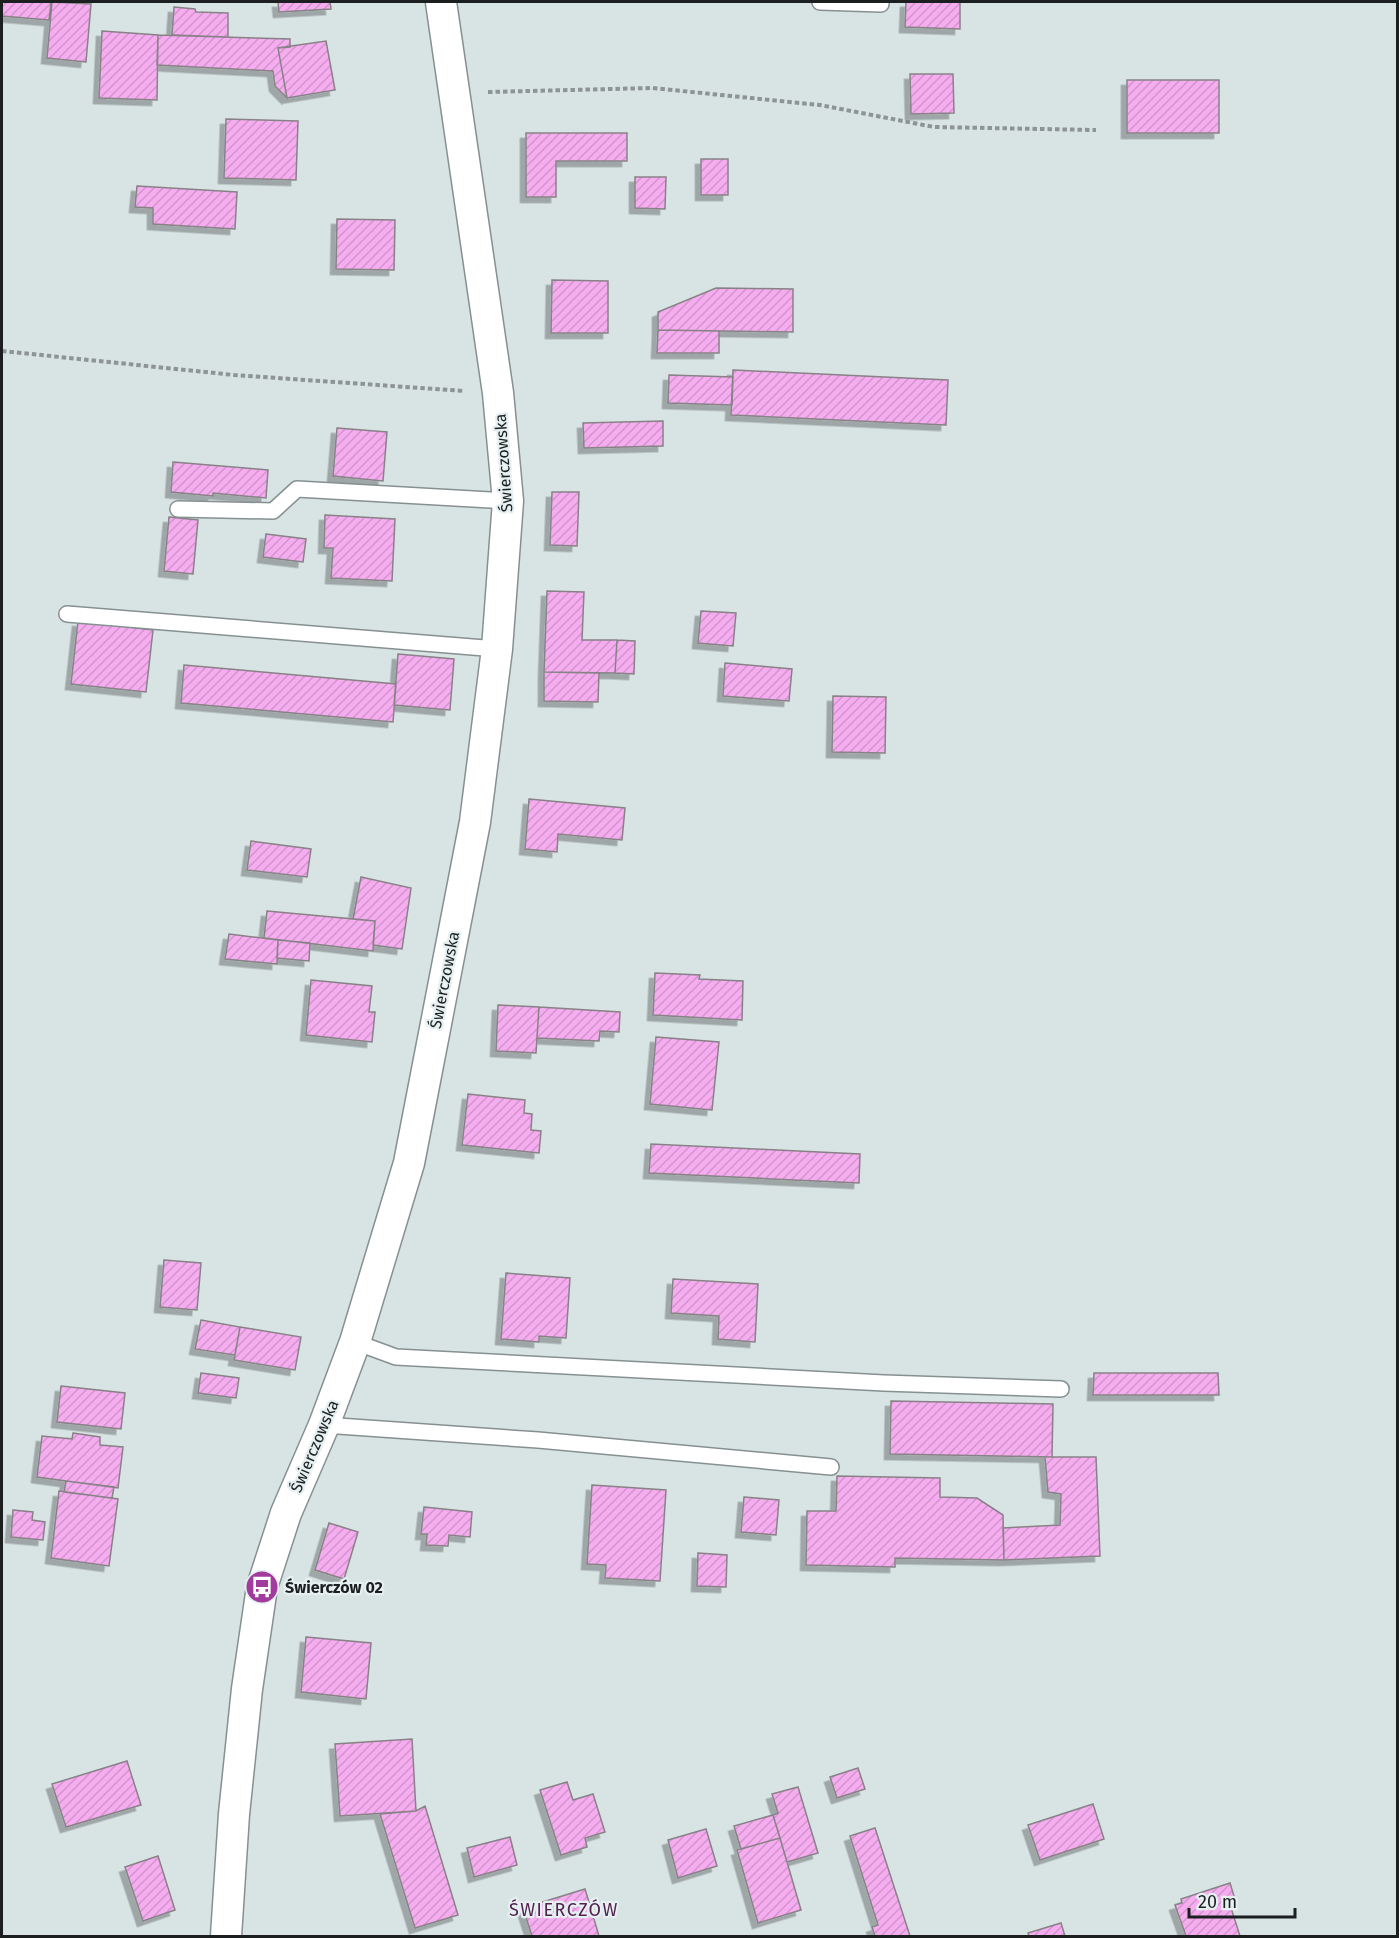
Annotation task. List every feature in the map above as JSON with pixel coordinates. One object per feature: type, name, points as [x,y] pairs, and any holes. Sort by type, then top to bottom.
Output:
[{"type":"street","name":"Świerczowska","points":[[226,1936],[234,1814],[247,1689],[262,1587],[286,1513],[324,1425],[355,1342],[409,1163],[475,822],[497,650],[508,501],[498,393],[441,2]]},
{"type":"lane","points":[[820,2],[881,4]]},
{"type":"lane","points":[[178,509],[273,511],[297,489],[508,501]]},
{"type":"lane","points":[[67,614],[497,650]]},
{"type":"lane","points":[[355,1342],[396,1358],[884,1383],[1061,1389]]},
{"type":"lane","points":[[324,1425],[538,1440],[831,1467]]},
{"type":"path","points":[[454,93],[652,88],[820,105],[934,127],[1096,130]]},
{"type":"path","points":[[2,351],[234,375],[498,393]]},
{"type":"building","points":[[2,2],[51,2],[49,20],[2,16]]},
{"type":"building","points":[[52,2],[91,4],[86,62],[47,58]]},
{"type":"building","points":[[278,2],[330,2],[331,9],[279,12]]},
{"type":"building","points":[[906,2],[960,2],[960,29],[905,27]]},
{"type":"building","points":[[174,7],[195,9],[196,12],[228,13],[228,37],[172,35]]},
{"type":"building","points":[[102,31],[158,35],[157,100],[99,98]]},
{"type":"building","points":[[158,35],[290,39],[290,47],[278,48],[287,98],[275,86],[273,71],[157,65]]},
{"type":"building","points":[[326,41],[335,90],[287,98],[278,48]]},
{"type":"building","points":[[910,74],[953,74],[954,113],[911,114]]},
{"type":"building","points":[[1127,80],[1219,80],[1219,133],[1127,133]]},
{"type":"building","points":[[226,119],[298,121],[296,180],[224,178]]},
{"type":"building","points":[[526,133],[627,133],[627,161],[556,161],[556,197],[526,197]]},
{"type":"building","points":[[701,159],[728,159],[728,195],[701,195]]},
{"type":"building","points":[[635,177],[666,177],[665,209],[635,208]]},
{"type":"building","points":[[137,186],[237,192],[235,229],[153,224],[153,208],[135,207]]},
{"type":"building","points":[[337,219],[395,220],[394,270],[336,269]]},
{"type":"building","points":[[552,280],[608,281],[608,333],[551,333]]},
{"type":"building","points":[[716,288],[793,289],[793,332],[658,330],[658,312]]},
{"type":"building","points":[[658,330],[719,331],[719,353],[657,353]]},
{"type":"building","points":[[733,370],[948,380],[946,425],[731,415]]},
{"type":"building","points":[[669,375],[733,377],[732,405],[668,403]]},
{"type":"building","points":[[663,421],[663,446],[584,448],[583,423]]},
{"type":"building","points":[[337,428],[387,432],[383,481],[333,476]]},
{"type":"building","points":[[173,462],[268,470],[266,498],[171,492]]},
{"type":"building","points":[[552,492],[579,492],[577,546],[550,545]]},
{"type":"building","points":[[325,515],[395,519],[392,581],[331,578],[333,548],[324,548]]},
{"type":"building","points":[[169,517],[198,520],[193,574],[164,571]]},
{"type":"building","points":[[266,534],[306,539],[303,562],[263,557]]},
{"type":"building","points":[[547,591],[584,592],[582,640],[617,640],[615,673],[544,672]]},
{"type":"building","points":[[701,611],[736,613],[733,646],[698,643]]},
{"type":"building","points":[[78,621],[153,630],[146,692],[71,684]]},
{"type":"building","points":[[617,640],[635,641],[634,674],[615,673]]},
{"type":"building","points":[[398,654],[454,659],[450,710],[394,705]]},
{"type":"building","points":[[725,663],[792,669],[789,701],[723,696]]},
{"type":"building","points":[[184,665],[396,684],[393,722],[181,703]]},
{"type":"building","points":[[544,672],[599,673],[598,702],[544,701]]},
{"type":"building","points":[[833,696],[886,697],[885,753],[832,752]]},
{"type":"building","points":[[529,799],[625,808],[622,840],[558,834],[557,852],[525,849]]},
{"type":"building","points":[[251,841],[311,849],[307,877],[247,870]]},
{"type":"building","points":[[361,877],[411,888],[402,949],[373,945],[375,921],[353,919]]},
{"type":"building","points":[[267,911],[375,921],[373,951],[264,938]]},
{"type":"building","points":[[229,934],[278,940],[277,964],[225,959]]},
{"type":"building","points":[[278,940],[310,943],[309,961],[277,958]]},
{"type":"building","points":[[655,973],[700,975],[699,979],[743,981],[742,1020],[653,1015]]},
{"type":"building","points":[[311,980],[372,986],[369,1012],[375,1012],[372,1042],[306,1035]]},
{"type":"building","points":[[498,1005],[539,1007],[536,1053],[496,1051]]},
{"type":"building","points":[[539,1007],[620,1012],[619,1032],[600,1031],[599,1041],[537,1038]]},
{"type":"building","points":[[656,1037],[719,1042],[712,1110],[650,1104]]},
{"type":"building","points":[[468,1094],[525,1100],[524,1113],[532,1114],[531,1130],[541,1131],[539,1153],[462,1145]]},
{"type":"building","points":[[651,1144],[860,1154],[859,1183],[649,1173]]},
{"type":"building","points":[[164,1260],[201,1263],[197,1310],[160,1307]]},
{"type":"building","points":[[506,1273],[570,1278],[566,1338],[539,1336],[539,1342],[501,1339]]},
{"type":"building","points":[[673,1279],[758,1284],[755,1342],[718,1339],[719,1316],[671,1313]]},
{"type":"building","points":[[201,1320],[240,1327],[235,1355],[195,1349]]},
{"type":"building","points":[[240,1327],[301,1337],[295,1370],[234,1360]]},
{"type":"building","points":[[201,1373],[239,1378],[236,1398],[198,1393]]},
{"type":"building","points":[[1094,1373],[1218,1373],[1219,1395],[1093,1395]]},
{"type":"building","points":[[61,1386],[125,1393],[121,1429],[57,1422]]},
{"type":"building","points":[[891,1401],[1053,1404],[1052,1457],[890,1454]]},
{"type":"building","points":[[73,1433],[100,1437],[100,1445],[123,1447],[118,1488],[37,1477],[42,1436],[72,1439]]},
{"type":"building","points":[[1045,1457],[1096,1457],[1100,1556],[1004,1560],[1003,1528],[1060,1525],[1061,1494],[1048,1492]]},
{"type":"building","points":[[837,1476],[940,1478],[940,1497],[977,1498],[1003,1515],[1004,1560],[895,1558],[895,1567],[806,1565],[807,1511],[836,1511]]},
{"type":"building","points":[[66,1481],[114,1487],[112,1498],[64,1492]]},
{"type":"building","points":[[592,1485],[666,1490],[660,1581],[605,1578],[606,1565],[587,1564]]},
{"type":"building","points":[[59,1491],[118,1499],[109,1566],[51,1558]]},
{"type":"building","points":[[744,1497],[779,1500],[776,1535],[741,1532]]},
{"type":"building","points":[[424,1507],[472,1512],[470,1537],[449,1535],[448,1546],[426,1545],[427,1534],[421,1534]]},
{"type":"building","points":[[13,1510],[33,1512],[32,1520],[45,1522],[43,1540],[11,1537]]},
{"type":"building","points":[[329,1523],[358,1532],[344,1579],[315,1570]]},
{"type":"building","points":[[698,1553],[727,1555],[726,1587],[697,1586]]},
{"type":"building","points":[[306,1637],[371,1643],[366,1699],[301,1692]]},
{"type":"building","points":[[412,1739],[416,1811],[340,1816],[335,1744]]},
{"type":"building","points":[[127,1761],[141,1805],[66,1827],[52,1784]]},
{"type":"building","points":[[858,1768],[865,1789],[837,1798],[830,1777]]},
{"type":"building","points":[[567,1782],[573,1800],[593,1794],[605,1832],[585,1838],[587,1847],[561,1855],[540,1790]]},
{"type":"building","points":[[798,1787],[818,1853],[787,1862],[773,1815],[778,1813],[772,1794]]},
{"type":"building","points":[[1093,1804],[1104,1839],[1040,1860],[1028,1825]]},
{"type":"building","points":[[425,1806],[458,1915],[415,1928],[380,1814],[416,1811]]},
{"type":"building","points":[[773,1815],[780,1838],[741,1849],[734,1826]]},
{"type":"building","points":[[875,1828],[910,1936],[875,1936],[872,1927],[878,1925],[850,1836]]},
{"type":"building","points":[[706,1829],[717,1866],[678,1878],[668,1840]]},
{"type":"building","points":[[510,1837],[517,1865],[474,1877],[467,1848]]},
{"type":"building","points":[[780,1838],[801,1910],[758,1923],[737,1850]]},
{"type":"building","points":[[158,1856],[175,1910],[143,1921],[125,1867]]},
{"type":"building","points":[[1230,1883],[1237,1906],[1231,1908],[1240,1936],[1186,1936],[1175,1905],[1182,1903],[1181,1899]]},
{"type":"building","points":[[585,1889],[599,1936],[532,1936],[523,1908]]},
{"type":"building","points":[[1061,1923],[1065,1936],[1029,1936],[1028,1933]]},
{"type":"place","name":"Świerczów 02","points":[[262,1587]]},
{"type":"district","name":"ŚWIERCZÓW","points":[[564,1910]]}]
